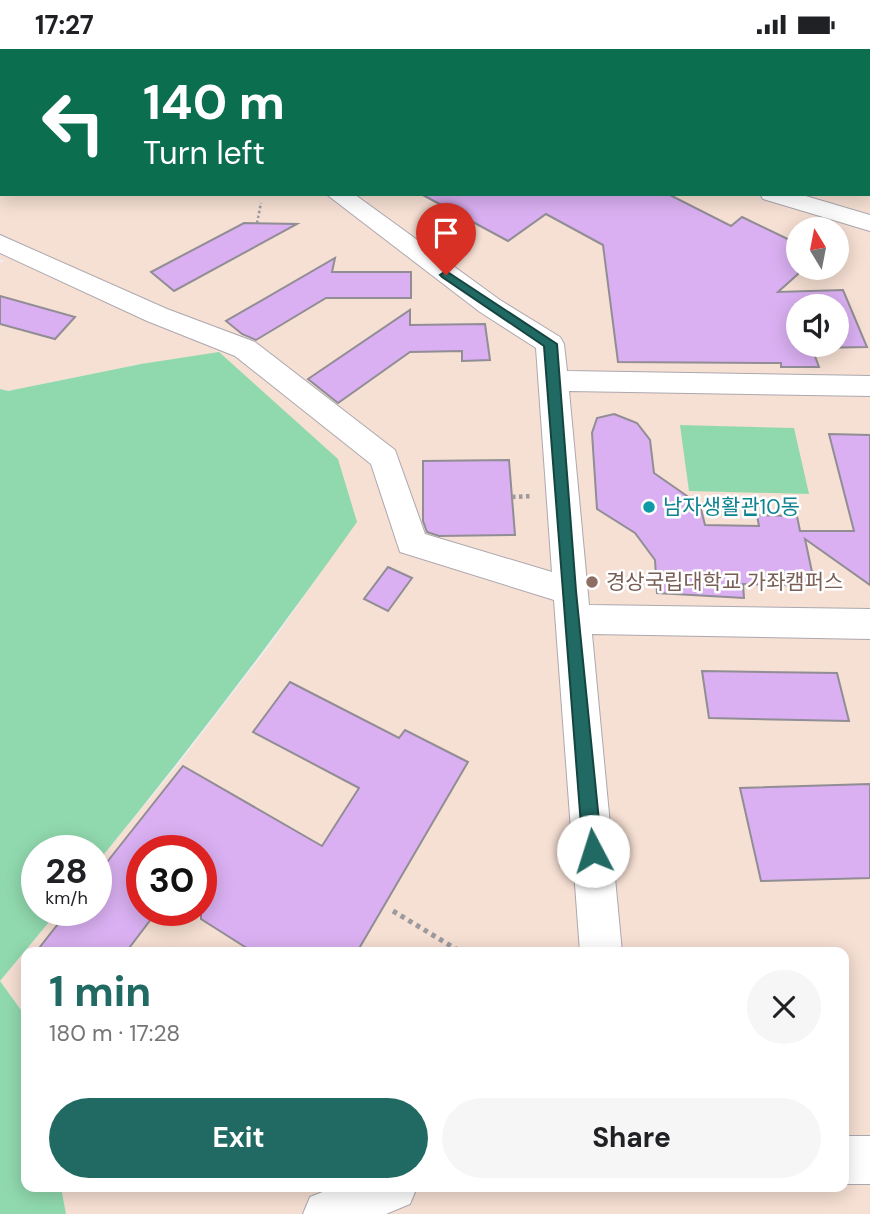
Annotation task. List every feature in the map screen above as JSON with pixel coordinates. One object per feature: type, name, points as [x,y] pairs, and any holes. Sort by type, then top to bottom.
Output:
[{"type":"street","points":[[341,196],[490,306],[550,344],[601,947]]},
{"type":"street","points":[[779,196],[870,223]]},
{"type":"street","points":[[0,243],[157,315],[245,349],[384,458],[412,543],[570,605],[870,624]]},
{"type":"street","points":[[552,381],[870,386]]},
{"type":"street","points":[[849,1160],[870,1160]]},
{"type":"street","points":[[327,1214],[381,1192]]},
{"type":"path","points":[[257,223],[261,203]]},
{"type":"path","points":[[393,911],[453,947]]},
{"type":"shaded area","name":"경상국립대학교 가좌캠퍼스","points":[[0,196],[870,196],[870,1214],[66,1214],[62,1192],[849,1192],[849,947],[28,947],[46,926],[112,926],[112,845],[176,767],[272,642],[356,522],[141,364],[8,391],[0,389],[0,263],[5,261],[0,259]]},
{"type":"shaded area","name":"경상국립대학교 가좌캠퍼스","points":[[21,956],[21,1010],[0,981]]},
{"type":"green space","points":[[219,352],[338,459],[357,522],[230,695],[112,844],[112,835],[21,835],[21,926],[46,926],[28,947],[21,947],[21,956],[0,981],[0,389],[8,391],[141,364]]},
{"type":"green space","points":[[680,425],[794,428],[809,494],[689,491]]},
{"type":"green space","points":[[0,981],[21,1010],[21,1192],[62,1192],[66,1214],[0,1214]]},
{"type":"building","points":[[425,196],[672,196],[731,226],[742,217],[786,238],[786,280],[791,280],[778,292],[843,290],[845,294],[786,294],[786,357],[815,357],[819,367],[781,367],[781,363],[618,362],[603,245],[546,214],[508,241]]},
{"type":"building","points":[[244,223],[297,224],[174,291],[151,272]]},
{"type":"building","points":[[335,258],[332,272],[411,272],[411,298],[326,298],[256,340],[242,334],[226,321]]},
{"type":"building","points":[[0,296],[75,317],[55,339],[0,324]]},
{"type":"building","points":[[849,304],[867,347],[849,347]]},
{"type":"building","points":[[410,310],[410,325],[485,324],[490,360],[462,361],[462,351],[410,352],[338,403],[308,379]]},
{"type":"building","name":"남자생활관10동","points":[[614,414],[637,423],[650,440],[654,473],[700,505],[705,525],[759,526],[757,515],[797,516],[800,531],[854,531],[829,434],[870,435],[870,585],[805,539],[815,586],[743,584],[744,598],[657,593],[655,560],[635,533],[597,509],[592,433],[597,418]]},
{"type":"building","points":[[509,460],[515,535],[439,536],[427,532],[423,521],[423,461]]},
{"type":"building","points":[[388,567],[412,578],[388,611],[364,599]]},
{"type":"building","points":[[702,671],[837,673],[849,721],[709,718]]},
{"type":"building","points":[[290,682],[399,738],[405,730],[468,762],[360,947],[245,947],[212,926],[217,926],[217,835],[128,835],[183,766],[322,846],[359,788],[253,732]]},
{"type":"building","points":[[870,784],[870,878],[761,881],[740,788]]},
{"type":"building","points":[[126,838],[126,926],[146,926],[130,947],[40,947],[56,926],[112,926],[112,856]]},
{"type":"place","name":"남자생활관10동","points":[[649,507]]},
{"type":"place","name":"경상국립대학교 가좌캠퍼스","points":[[592,582]]},
{"type":"route","points":[[446,275],[550,344],[593,851]]}]
